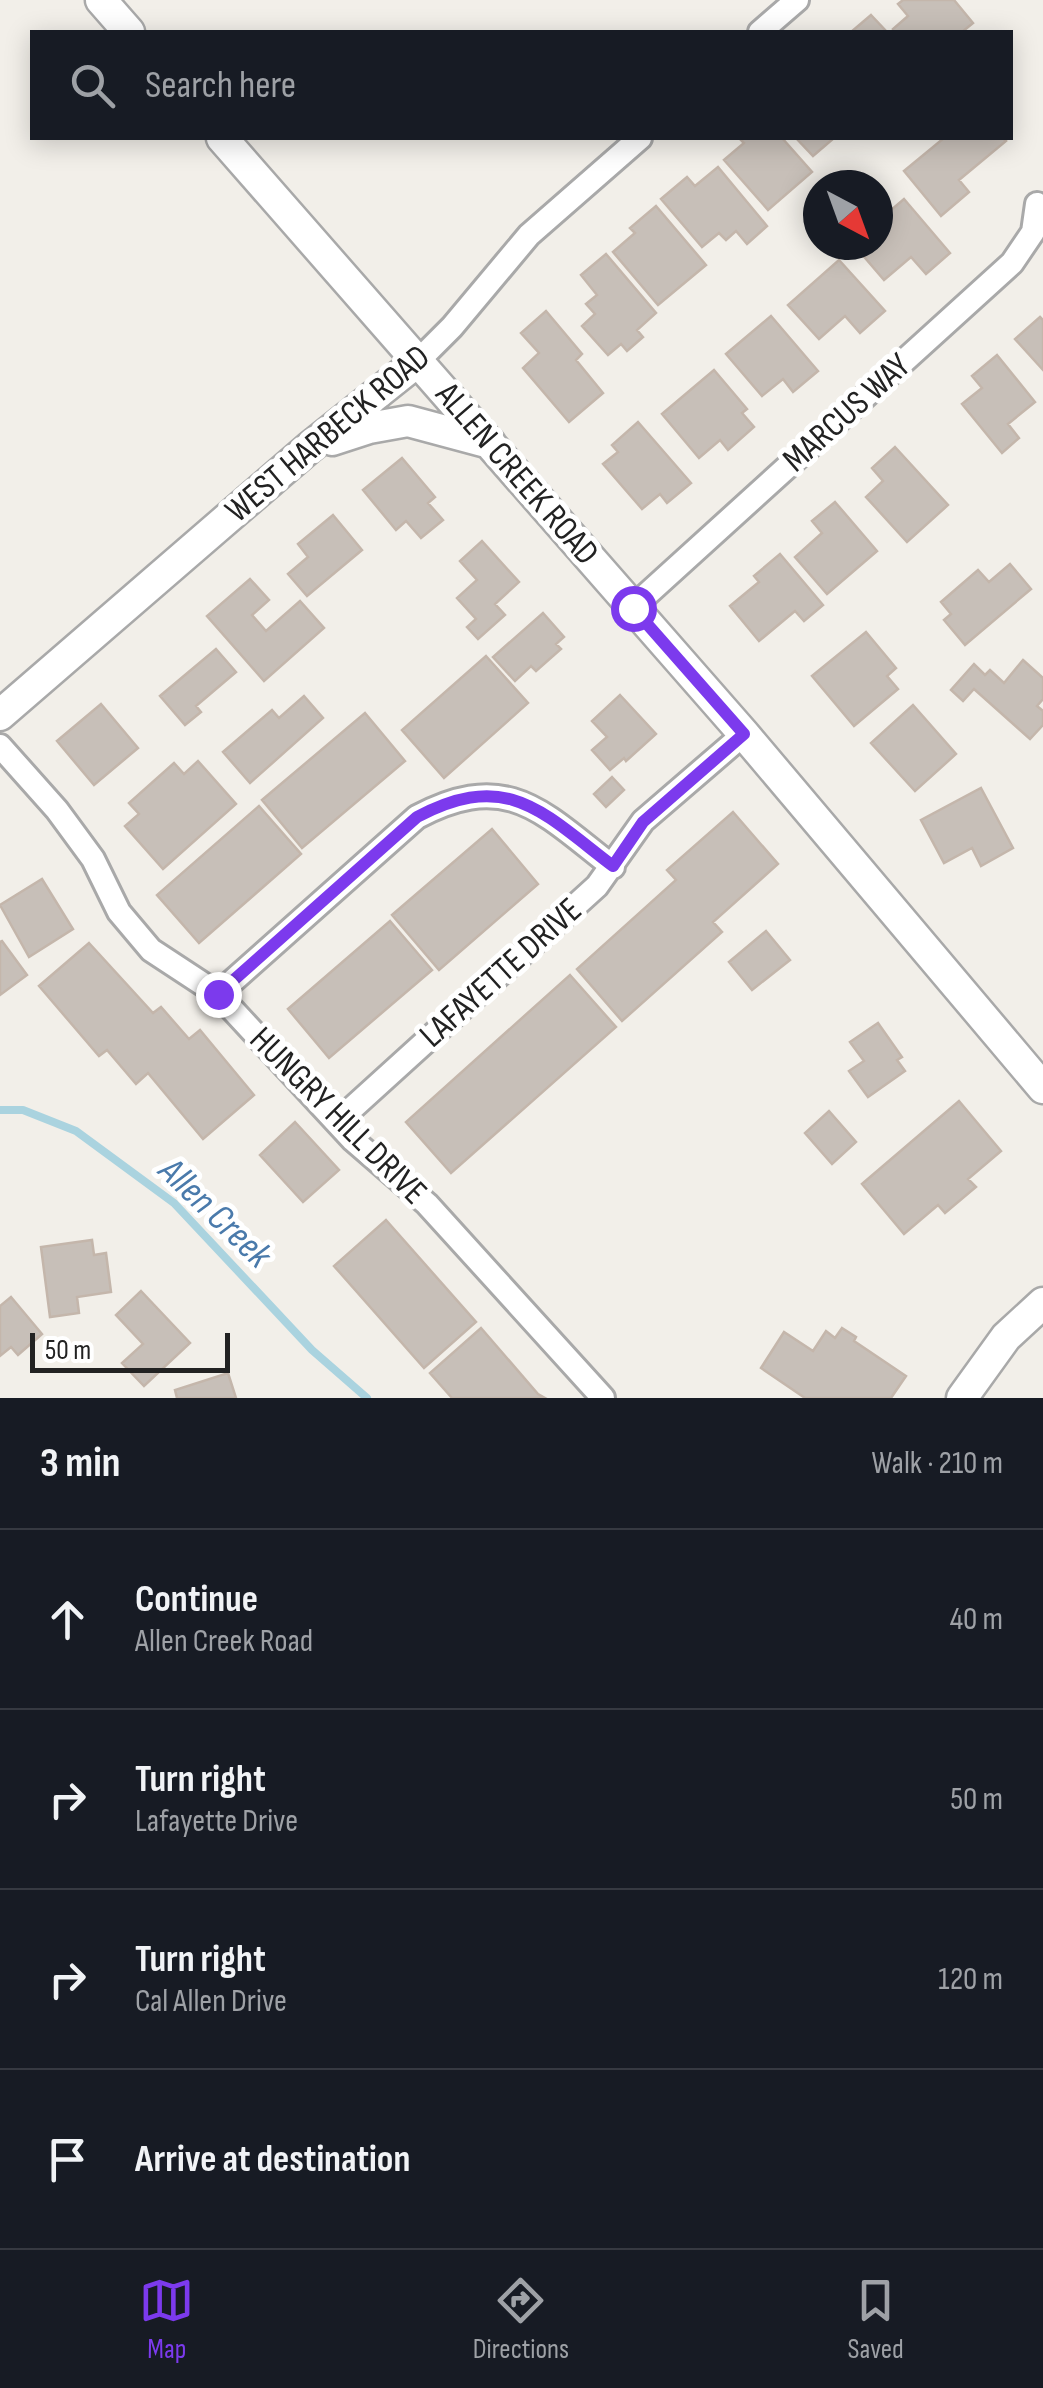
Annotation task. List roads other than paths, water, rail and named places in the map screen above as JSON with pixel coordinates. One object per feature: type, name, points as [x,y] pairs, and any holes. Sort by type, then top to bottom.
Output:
[{"type":"street","points":[[101,0],[127,30]]},
{"type":"street","points":[[762,30],[797,0]]},
{"type":"street","name":"ALLEN CREEK ROAD","points":[[224,140],[744,734],[1043,1088]]},
{"type":"street","name":"WEST HARBECK ROAD","points":[[0,715],[310,447],[418,360],[452,327],[528,236],[638,140]]},
{"type":"street","name":"MARCUS WAY","points":[[633,608],[1012,263],[1033,232],[1037,204]]},
{"type":"street","points":[[310,447],[408,420],[490,443]]},
{"type":"street","name":"LAFAYETTE DRIVE","points":[[337,1122],[597,886],[643,822],[744,734]]},
{"type":"street","name":"HUNGRY HILL DRIVE","points":[[0,746],[93,859],[119,912],[151,950],[218,994],[337,1122],[427,1204],[603,1398]]},
{"type":"street","points":[[218,994],[417,817],[443,804],[480,794],[512,798],[543,813],[613,866]]},
{"type":"street","points":[[962,1398],[1006,1338],[1043,1303]]},
{"type":"waterway","name":"Allen Creek","points":[[0,1110],[23,1110],[76,1131],[174,1203],[312,1350],[367,1398]]}]
